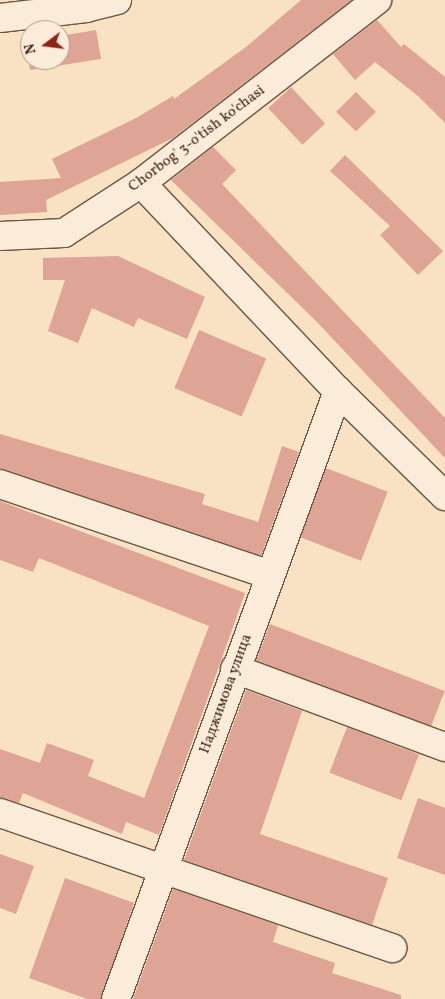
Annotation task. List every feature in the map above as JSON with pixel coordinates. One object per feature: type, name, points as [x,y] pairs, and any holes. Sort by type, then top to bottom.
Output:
[{"type":"street","points":[[0,18],[86,8],[117,0]]},
{"type":"street","name":"Chorbog' 3-o'tish ko'chasi","points":[[0,236],[64,233],[141,183],[377,0]]},
{"type":"street","points":[[141,183],[338,391],[445,496]]},
{"type":"street","name":"Наджимова улица","points":[[116,999],[338,391]]},
{"type":"street","points":[[0,484],[270,576]]},
{"type":"street","points":[[235,669],[445,747]]},
{"type":"street","points":[[0,813],[392,948]]},
{"type":"building","points":[[301,0],[352,0],[173,138],[46,200],[47,212],[0,215],[0,182],[61,178],[52,159],[136,118],[173,96],[174,99],[246,47]]},
{"type":"building","points":[[377,20],[401,47],[404,44],[445,77],[445,123],[418,96],[375,62],[355,80],[333,54]]},
{"type":"building","points":[[96,30],[101,59],[70,64],[70,34]]},
{"type":"building","points":[[291,87],[325,124],[302,145],[268,108]]},
{"type":"building","points":[[356,92],[376,112],[356,132],[336,112]]},
{"type":"building","points":[[213,147],[236,170],[222,184],[445,418],[445,458],[316,321],[171,180]]},
{"type":"building","points":[[345,155],[443,251],[418,275],[380,235],[390,226],[330,171]]},
{"type":"building","points":[[118,256],[205,297],[187,339],[138,318],[134,327],[92,308],[78,343],[48,331],[65,280],[43,280],[43,258]]},
{"type":"building","points":[[199,330],[266,359],[242,417],[174,388]]},
{"type":"building","points":[[0,434],[205,494],[202,504],[258,522],[282,446],[299,452],[261,556],[0,468]]},
{"type":"building","points":[[326,468],[388,492],[361,561],[299,537]]},
{"type":"building","points":[[0,501],[245,593],[159,835],[126,822],[122,834],[23,793],[19,803],[0,797],[0,749],[40,763],[47,743],[94,760],[88,776],[144,798],[209,626],[39,558],[33,572],[0,560]]},
{"type":"building","points":[[270,624],[445,691],[431,727],[256,660]]},
{"type":"building","points":[[246,690],[302,711],[260,834],[388,878],[372,925],[184,860]]},
{"type":"building","points":[[347,727],[419,755],[401,800],[329,773]]},
{"type":"building","points":[[418,798],[445,808],[445,875],[397,858]]},
{"type":"building","points":[[0,854],[34,866],[16,914],[0,908]]},
{"type":"building","points":[[65,878],[134,903],[101,999],[87,999],[29,978]]},
{"type":"building","points":[[173,889],[278,925],[273,942],[335,963],[332,973],[401,995],[401,999],[133,999]]}]
